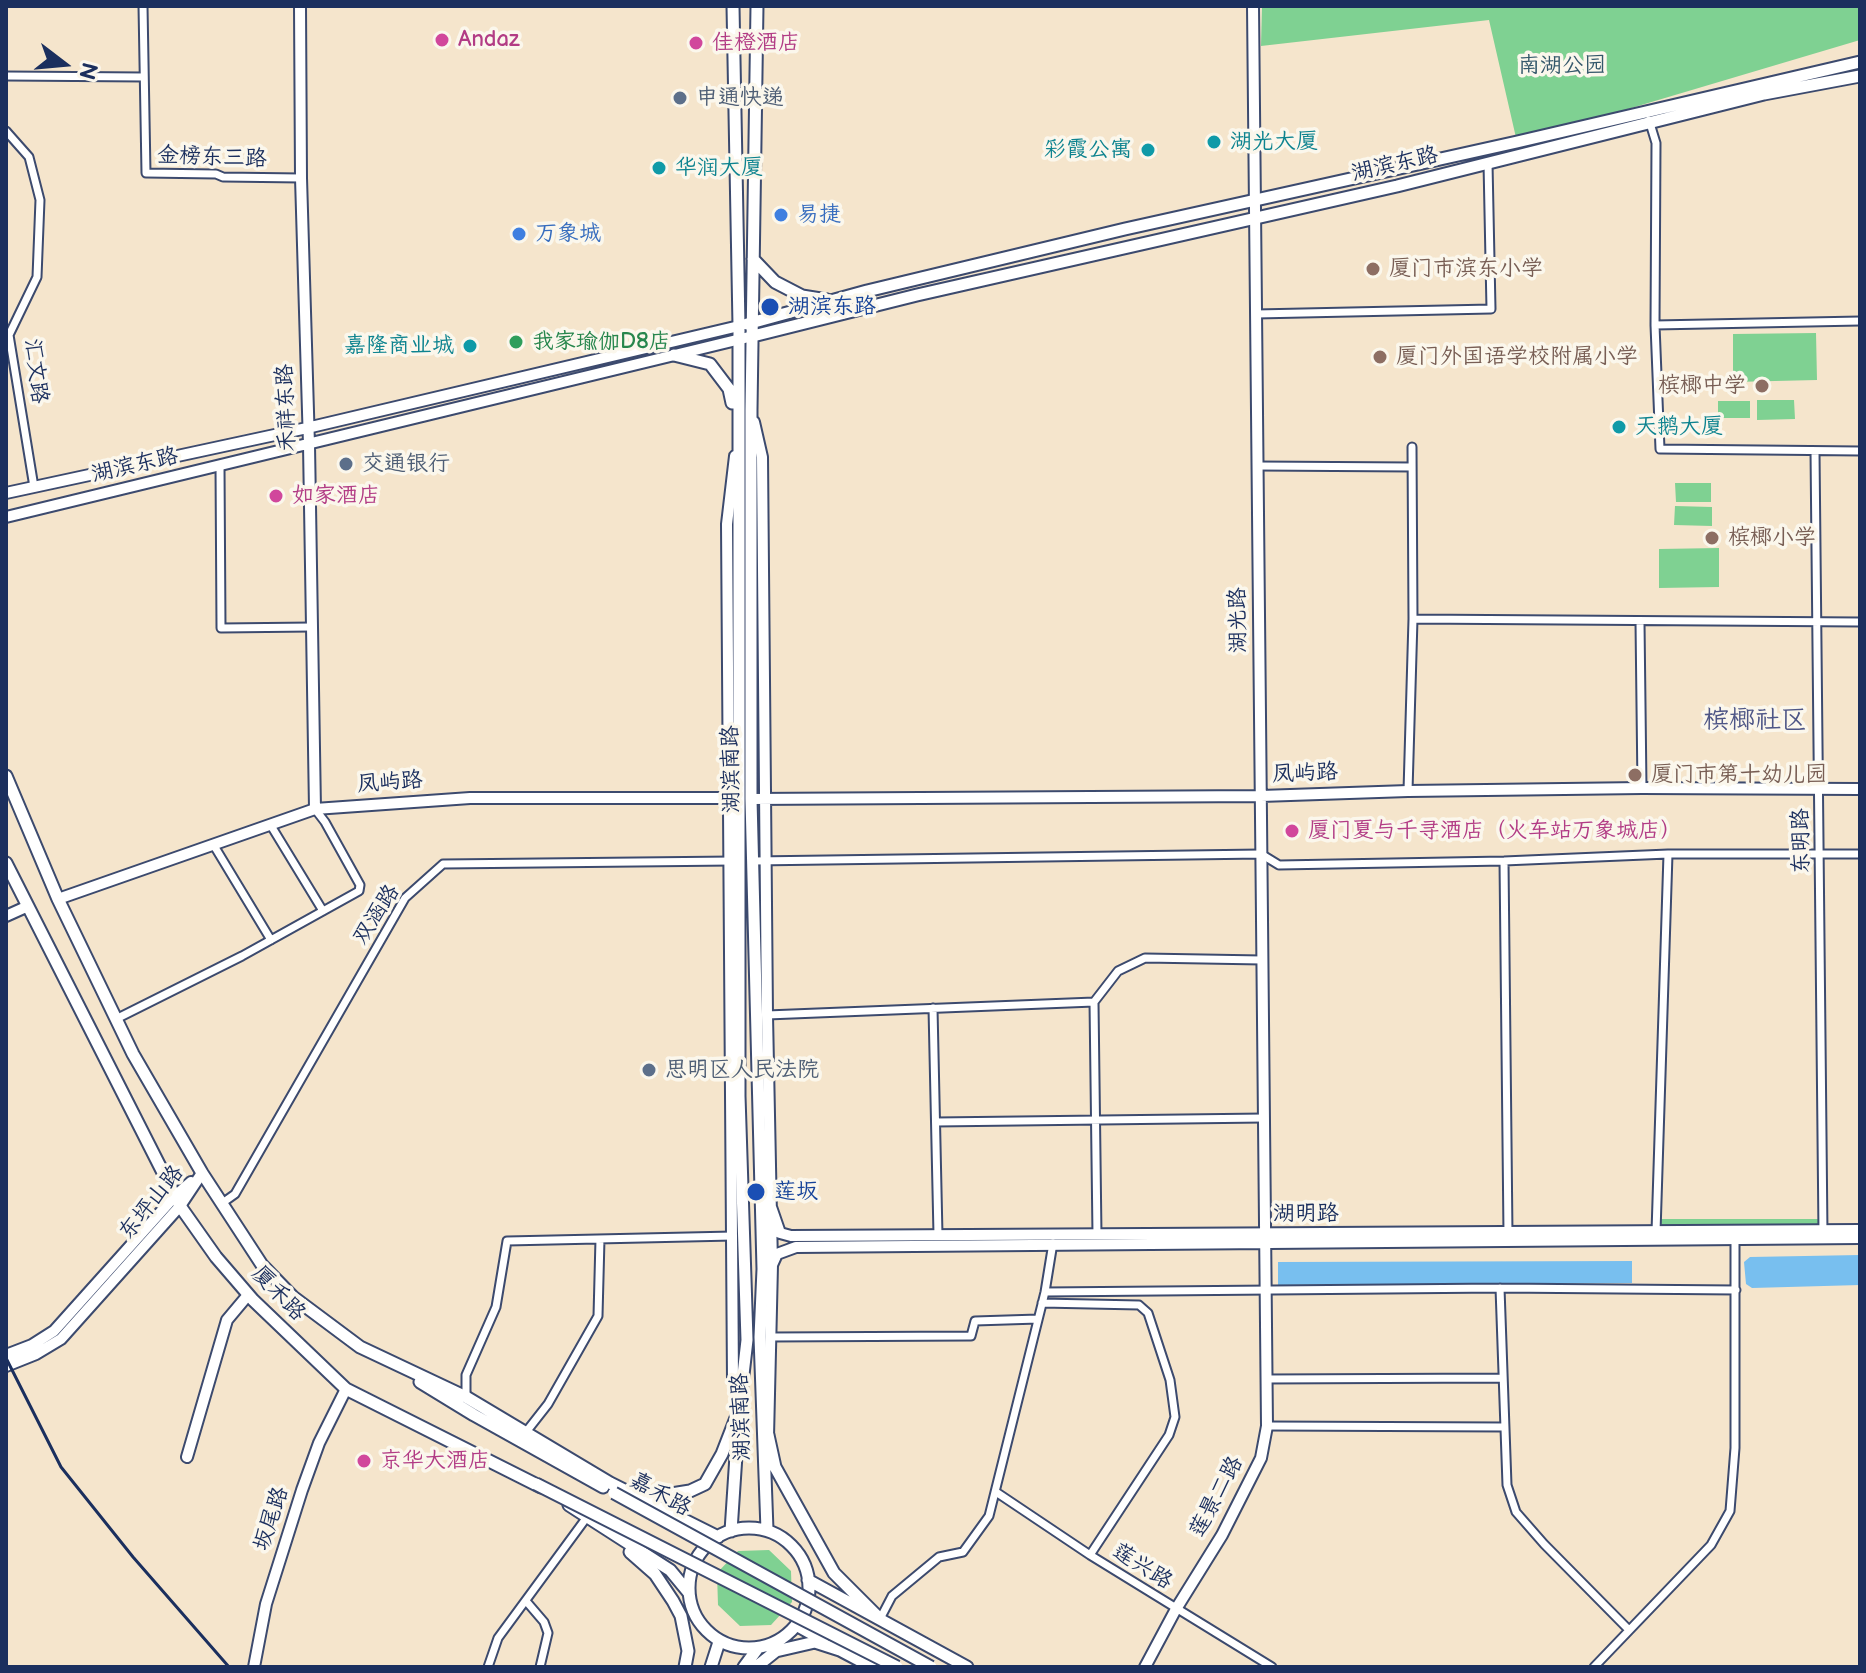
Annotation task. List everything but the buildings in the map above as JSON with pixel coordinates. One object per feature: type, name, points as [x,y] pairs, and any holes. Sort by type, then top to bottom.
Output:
[{"type":"main road","name":"湖滨南路","points":[[733,6],[739,326],[740,799],[760,861],[763,1269],[760,1337],[767,1530]]},
{"type":"main road","name":"湖滨南路","points":[[731,1531],[747,1340],[735,861],[740,799],[753,336],[757,6]]},
{"type":"main road","name":"湖滨东路","points":[[753,336],[1488,163],[1648,117],[1860,62]]},
{"type":"main road","name":"湖滨东路","points":[[739,326],[867,291],[1255,200],[1648,117],[1860,76]]},
{"type":"main road","points":[[753,259],[775,282],[802,296],[828,300],[867,291]]},
{"type":"main road","points":[[674,355],[710,364],[729,389],[737,439]]},
{"type":"main road","points":[[6,776],[58,899],[116,1019],[202,1173],[262,1265],[293,1297],[360,1347],[466,1397],[612,1488],[718,1537]]},
{"type":"main road","name":"厦禾路","points":[[6,863],[177,1201],[216,1257],[248,1295],[346,1389],[536,1484],[670,1570],[689,1593]]},
{"type":"main road","name":"嘉禾路","points":[[372,1352],[474,1415],[612,1488],[931,1667]]},
{"type":"main road","points":[[612,1488],[648,1496],[690,1491],[705,1484],[722,1454],[739,1410]]},
{"type":"main road","points":[[768,1434],[775,1467],[834,1573],[880,1619]]},
{"type":"main road","name":"嘉禾路","points":[[536,1484],[897,1667]]},
{"type":"main road","points":[[590,1519],[655,1574],[673,1601],[681,1616],[688,1651],[685,1667]]},
{"type":"main road","points":[[750,1528],[767,1530],[787,1540],[804,1566],[808,1596],[804,1612],[785,1636],[758,1648],[742,1648],[719,1642],[701,1625],[692,1610],[689,1593],[691,1573],[699,1555],[718,1537],[750,1528]]},
{"type":"main road","points":[[808,1580],[967,1667]]},
{"type":"main road","points":[[796,1625],[872,1667]]},
{"type":"main road","points":[[711,1667],[719,1642]]},
{"type":"main road","points":[[756,1667],[776,1651],[815,1642],[843,1651]]},
{"type":"main road","points":[[744,1667],[758,1648]]},
{"type":"street","name":"金榜东三路","points":[[143,6],[146,173],[301,178]]},
{"type":"street","name":"禾祥东路","points":[[300,6],[315,809]]},
{"type":"street","name":"湖光路","points":[[1253,6],[1265,1238]]},
{"type":"street","points":[[6,76],[144,77]]},
{"type":"street","points":[[1648,117],[1656,143],[1655,325],[1660,449],[1860,451]]},
{"type":"street","name":"汇文路","points":[[6,131],[29,157],[40,200],[37,277],[9,335],[34,487]]},
{"type":"street","points":[[1256,314],[1491,309],[1488,163]]},
{"type":"street","points":[[1655,325],[1860,321]]},
{"type":"street","name":"湖滨东路","points":[[6,493],[307,428],[739,326]]},
{"type":"street","name":"湖滨东路","points":[[6,517],[753,336]]},
{"type":"street","points":[[751,410],[762,457],[765,798],[760,861],[767,1015],[772,1265],[772,1337],[764,1479]]},
{"type":"street","points":[[1408,791],[1413,619],[1412,447]]},
{"type":"street","name":"东明路","points":[[1815,451],[1823,1236]]},
{"type":"street","points":[[220,466],[221,628],[312,627]]},
{"type":"street","points":[[1257,466],[1412,467]]},
{"type":"street","points":[[1413,619],[1860,622]]},
{"type":"street","points":[[1640,622],[1642,788]]},
{"type":"street","name":"凤屿路","points":[[58,899],[315,809],[470,798],[1261,796],[1642,788],[1860,789]]},
{"type":"street","points":[[116,1019],[359,891],[360,885],[315,809]]},
{"type":"street","points":[[270,824],[323,911]]},
{"type":"street","points":[[213,844],[271,940]]},
{"type":"street","points":[[760,861],[1261,854],[1279,865],[1668,854],[1860,854]]},
{"type":"street","points":[[1656,1232],[1668,854]]},
{"type":"street","name":"双涵路","points":[[221,1204],[235,1194],[405,898],[443,864],[735,861]]},
{"type":"street","name":"湖滨南路","points":[[735,861],[733,1379],[739,1410]]},
{"type":"street","points":[[1504,861],[1508,1234]]},
{"type":"street","points":[[6,916],[26,907]]},
{"type":"street","points":[[1097,1235],[1094,1002],[1118,971],[1145,958],[1262,960]]},
{"type":"street","points":[[767,1015],[1094,1002]]},
{"type":"street","points":[[933,1008],[938,1235]]},
{"type":"street","points":[[936,1122],[1264,1118]]},
{"type":"street","name":"东坪山路","points":[[6,1355],[32,1345],[54,1331],[202,1173]]},
{"type":"street","name":"东坪山路","points":[[6,1366],[36,1354],[61,1339],[177,1201]]},
{"type":"street","name":"湖明路","points":[[771,1207],[780,1233],[791,1236],[1860,1238]]},
{"type":"street","name":"湖明路","points":[[1823,1236],[1860,1230]]},
{"type":"street","name":"湖明路","points":[[772,1265],[777,1254],[796,1247],[1656,1232],[1735,1236]]},
{"type":"street","points":[[466,1397],[466,1375],[496,1307],[507,1241],[733,1236]]},
{"type":"street","points":[[1594,1667],[1711,1545],[1730,1511],[1735,1448],[1735,1236]]},
{"type":"street","name":"莲景二路","points":[[1145,1667],[1176,1609],[1222,1535],[1261,1458],[1267,1426],[1265,1238]]},
{"type":"street","points":[[526,1432],[548,1404],[598,1316],[600,1239]]},
{"type":"street","points":[[880,1619],[892,1596],[939,1557],[963,1552],[989,1516],[1045,1292],[1053,1243]]},
{"type":"street","points":[[1045,1292],[1500,1288],[1736,1290]]},
{"type":"street","points":[[1500,1288],[1507,1485],[1516,1512],[1629,1630]]},
{"type":"street","points":[[187,1457],[227,1320],[248,1295]]},
{"type":"street","points":[[1042,1303],[1139,1305],[1148,1313],[1170,1380],[1175,1417],[1169,1435],[1090,1555]]},
{"type":"street","points":[[772,1337],[971,1336],[975,1321],[1038,1319]]},
{"type":"street","points":[[1266,1379],[1502,1378]]},
{"type":"street","name":"坂尾路","points":[[254,1667],[266,1604],[302,1490],[319,1443],[346,1389]]},
{"type":"street","points":[[1267,1426],[1504,1427]]},
{"type":"street","name":"莲兴路","points":[[996,1492],[1090,1555],[1272,1667]]},
{"type":"street","points":[[488,1667],[498,1638],[590,1519]]},
{"type":"street","points":[[526,1601],[544,1622],[548,1633],[540,1667]]},
{"type":"green space","name":"南湖公园","points":[[1262,6],[1860,6],[1860,40],[1517,142],[1489,20],[1261,46]]},
{"type":"green space","points":[[1816,333],[1817,380],[1733,382],[1733,334]]},
{"type":"green space","points":[[1757,400],[1794,400],[1795,419],[1757,420]]},
{"type":"green space","points":[[1718,401],[1750,401],[1750,418],[1718,418]]},
{"type":"green space","points":[[1675,483],[1711,483],[1711,502],[1676,502]]},
{"type":"green space","points":[[1675,506],[1712,507],[1712,526],[1674,525]]},
{"type":"green space","points":[[1719,548],[1719,587],[1659,588],[1659,549]]},
{"type":"green space","points":[[1659,1219],[1818,1219],[1818,1230],[1659,1230]]},
{"type":"green space","points":[[769,1550],[791,1571],[792,1602],[771,1625],[740,1626],[718,1605],[717,1573],[738,1551]]},
{"type":"water","points":[[1860,1255],[1860,1285],[1752,1288],[1746,1284],[1744,1262],[1750,1257]]},
{"type":"water","points":[[1632,1261],[1632,1283],[1278,1285],[1278,1262]]},
{"type":"railway","points":[[6,1358],[61,1467],[133,1557],[229,1667]]},
{"type":"place","name":"Andaz","points":[[442,40]]},
{"type":"place","name":"佳橙酒店","points":[[696,43]]},
{"type":"place","name":"申通快递","points":[[680,98]]},
{"type":"place","name":"湖光大厦","points":[[1214,142]]},
{"type":"place","name":"彩霞公寓","points":[[1148,150]]},
{"type":"place","name":"华润大厦","points":[[659,168]]},
{"type":"place","name":"易捷","points":[[781,215]]},
{"type":"place","name":"万象城","points":[[519,234]]},
{"type":"place","name":"厦门市滨东小学","points":[[1373,269]]},
{"type":"place","name":"湖滨东路","points":[[770,307]]},
{"type":"place","name":"我家瑜伽D8店","points":[[516,342]]},
{"type":"place","name":"嘉隆商业城","points":[[470,346]]},
{"type":"place","name":"厦门外国语学校附属小学","points":[[1380,357]]},
{"type":"place","name":"槟榔中学","points":[[1762,386]]},
{"type":"place","name":"天鹅大厦","points":[[1619,427]]},
{"type":"place","name":"交通银行","points":[[346,464]]},
{"type":"place","name":"如家酒店","points":[[276,496]]},
{"type":"place","name":"槟榔小学","points":[[1712,538]]},
{"type":"place","name":"厦门市第十幼儿园","points":[[1635,775]]},
{"type":"place","name":"厦门夏与千寻酒店（火车站万象城店）","points":[[1292,831]]},
{"type":"place","name":"思明区人民法院","points":[[649,1070]]},
{"type":"place","name":"莲坂","points":[[756,1192]]},
{"type":"place","name":"京华大酒店","points":[[364,1461]]},
{"type":"district","name":"槟榔社区","points":[[1755,721]]}]
